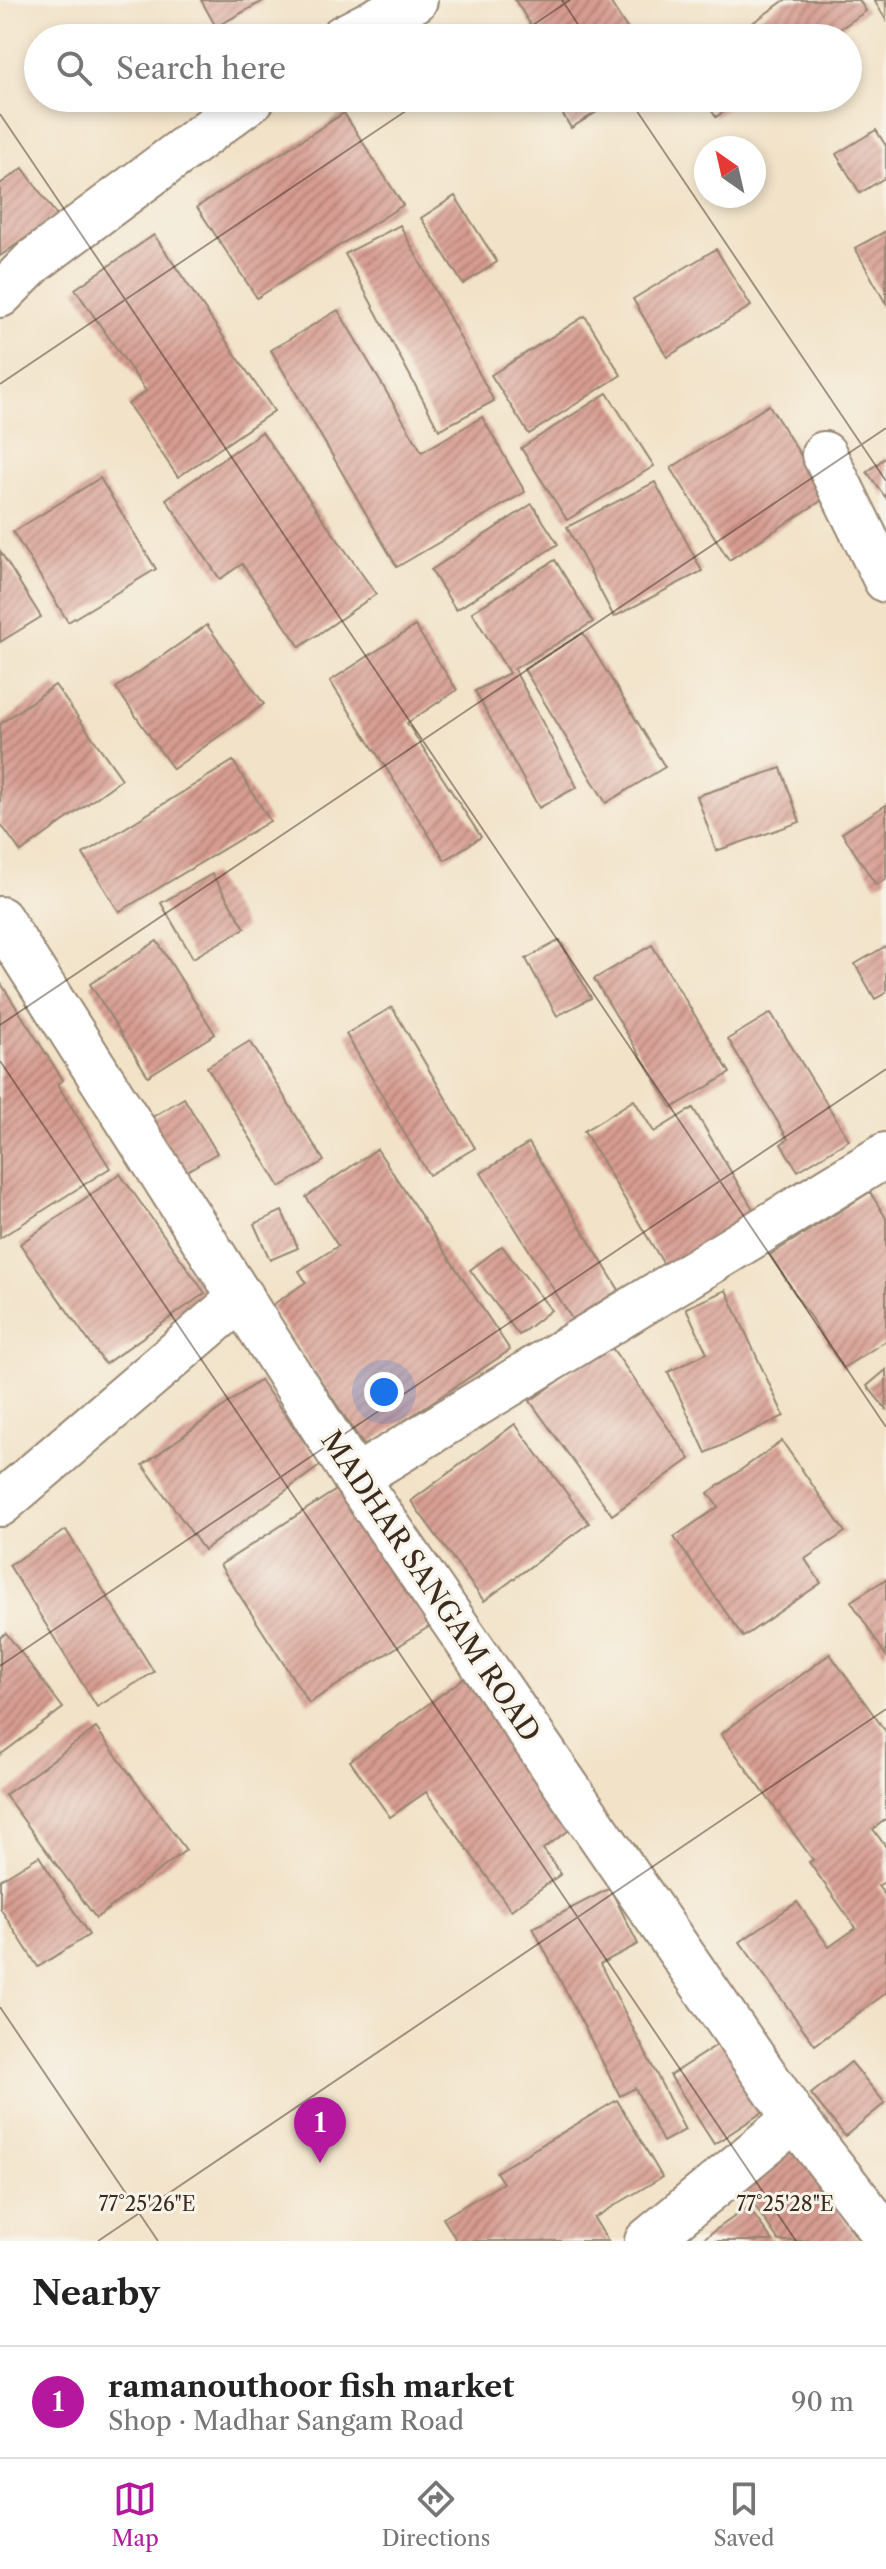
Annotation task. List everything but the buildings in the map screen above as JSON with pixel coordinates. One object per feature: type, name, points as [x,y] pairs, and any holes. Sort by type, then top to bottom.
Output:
[{"type":"street","points":[[369,24],[415,0]]},
{"type":"street","points":[[0,295],[34,261],[234,112]]},
{"type":"street","points":[[824,454],[886,580]]},
{"type":"street","name":"MADHAR SANGAM ROAD","points":[[0,919],[355,1478],[795,2119],[886,2236]]},
{"type":"street","points":[[355,1478],[886,1155]]},
{"type":"street","points":[[0,1504],[242,1297]]},
{"type":"street","points":[[647,2241],[795,2119]]},
{"type":"place","name":"ramanouthoor fish market","points":[[320,2163]]}]
